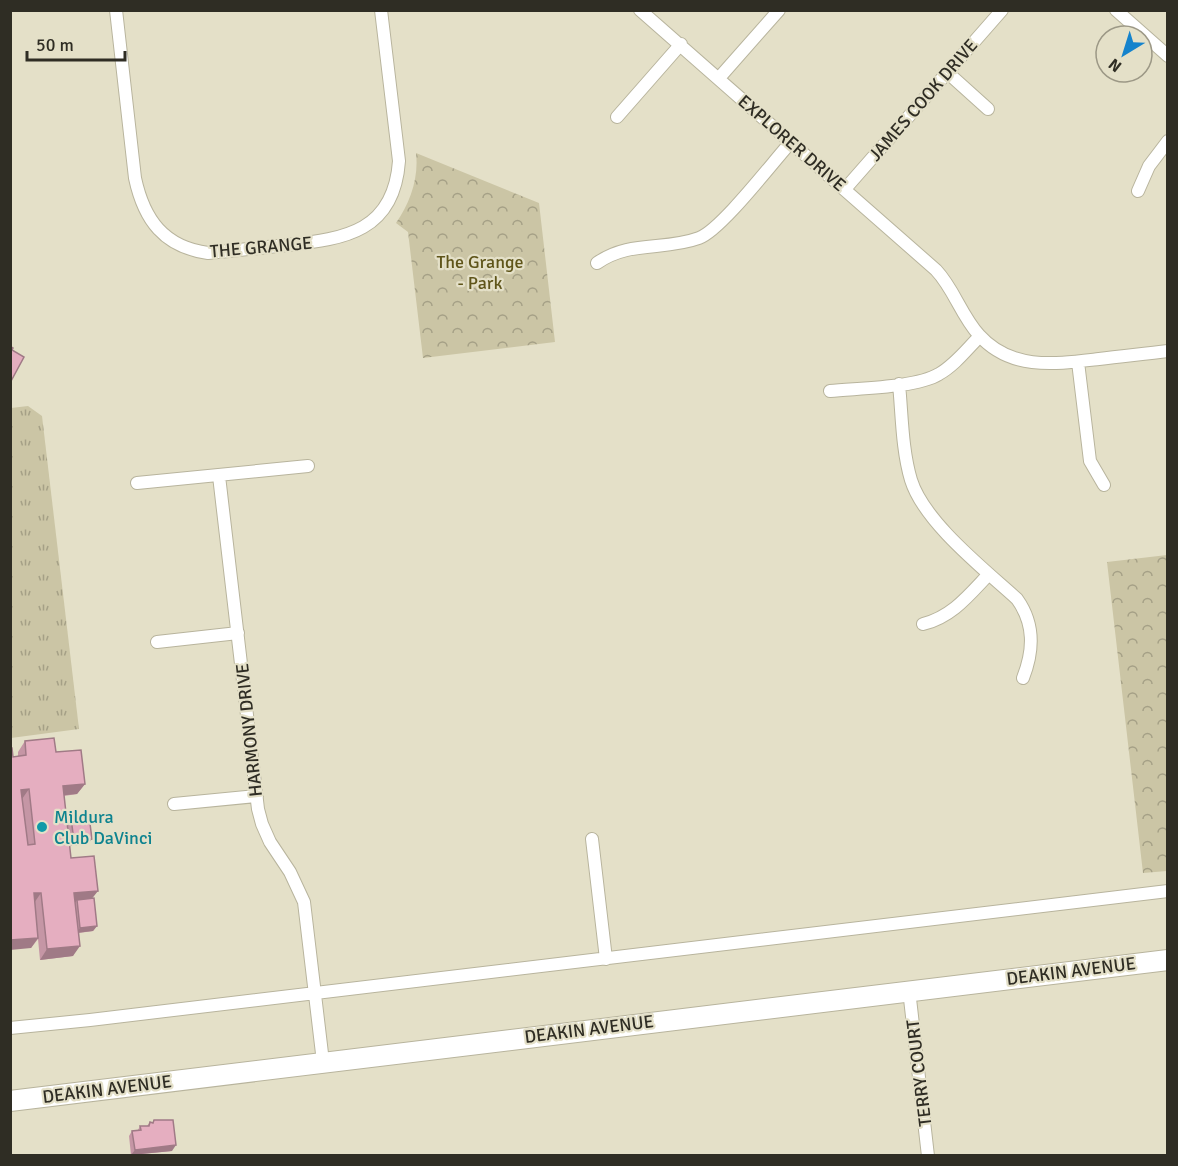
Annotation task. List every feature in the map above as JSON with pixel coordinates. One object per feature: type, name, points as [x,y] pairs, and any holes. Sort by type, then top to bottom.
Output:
[{"type":"highway","name":"DEAKIN AVENUE","points":[[10,1101],[1167,960]]},
{"type":"street","name":"THE GRANGE","points":[[116,10],[139,199],[145,213],[165,235],[193,251],[208,253],[339,239],[364,227],[386,206],[398,179],[399,161],[393,93],[381,10]]},
{"type":"street","points":[[719,78],[779,10]]},
{"type":"street","name":"JAMES COOK DRIVE","points":[[845,189],[1002,10]]},
{"type":"street","points":[[1116,10],[1167,56]]},
{"type":"street","name":"EXPLORER DRIVE","points":[[644,12],[936,270],[950,286],[972,327],[996,350],[1016,360],[1038,364],[1078,362],[1167,351]]},
{"type":"street","points":[[617,117],[681,44]]},
{"type":"street","points":[[948,73],[988,109]]},
{"type":"street","points":[[1138,191],[1149,166],[1167,141]]},
{"type":"street","points":[[597,264],[608,256],[628,248],[688,241],[709,233],[791,142]]},
{"type":"street","points":[[830,391],[932,378],[941,373],[980,336]]},
{"type":"street","points":[[1078,362],[1090,461],[1104,485]]},
{"type":"street","points":[[899,384],[908,468],[917,496],[931,518],[1017,599],[1025,611],[1029,621],[1031,648],[1030,660],[1023,678]]},
{"type":"street","points":[[137,483],[308,466]]},
{"type":"street","name":"HARMONY DRIVE","points":[[219,476],[262,825],[270,842],[290,872],[304,902],[323,1062]]},
{"type":"street","points":[[923,624],[936,621],[948,614],[989,574]]},
{"type":"street","points":[[157,642],[238,633]]},
{"type":"street","points":[[174,804],[257,796]]},
{"type":"street","points":[[592,839],[606,959]]},
{"type":"street","points":[[10,1028],[315,994],[1167,891]]},
{"type":"street","name":"TERRY COURT","points":[[909,990],[928,1155]]},
{"type":"green space","name":"The Grange - Park","points":[[416,153],[539,203],[555,342],[423,358],[408,232],[396,223],[412,190],[416,172]]},
{"type":"green space","points":[[28,406],[42,416],[79,729],[11,738],[11,408]]},
{"type":"green space","points":[[1167,555],[1167,871],[1143,873],[1107,562]]},
{"type":"building","points":[[10,346],[12,350],[24,357],[10,383]]},
{"type":"building","name":"Mildura Club DaVinci","points":[[54,738],[56,752],[81,750],[85,784],[63,786],[71,858],[94,856],[98,891],[74,893],[80,946],[47,949],[41,893],[34,893],[38,938],[10,940],[10,748],[12,748],[13,757],[26,755],[25,741]],"holes":[[[29,789],[35,844],[28,845],[21,790]]]},
{"type":"building","points":[[89,816],[92,839],[74,841],[71,818]]},
{"type":"building","points":[[94,898],[97,926],[80,928],[77,900]]},
{"type":"building","points":[[154,1120],[173,1120],[176,1145],[135,1150],[132,1131],[141,1130],[140,1126],[149,1126]]},
{"type":"place","name":"Mildura Club DaVinci","points":[[42,827]]}]
